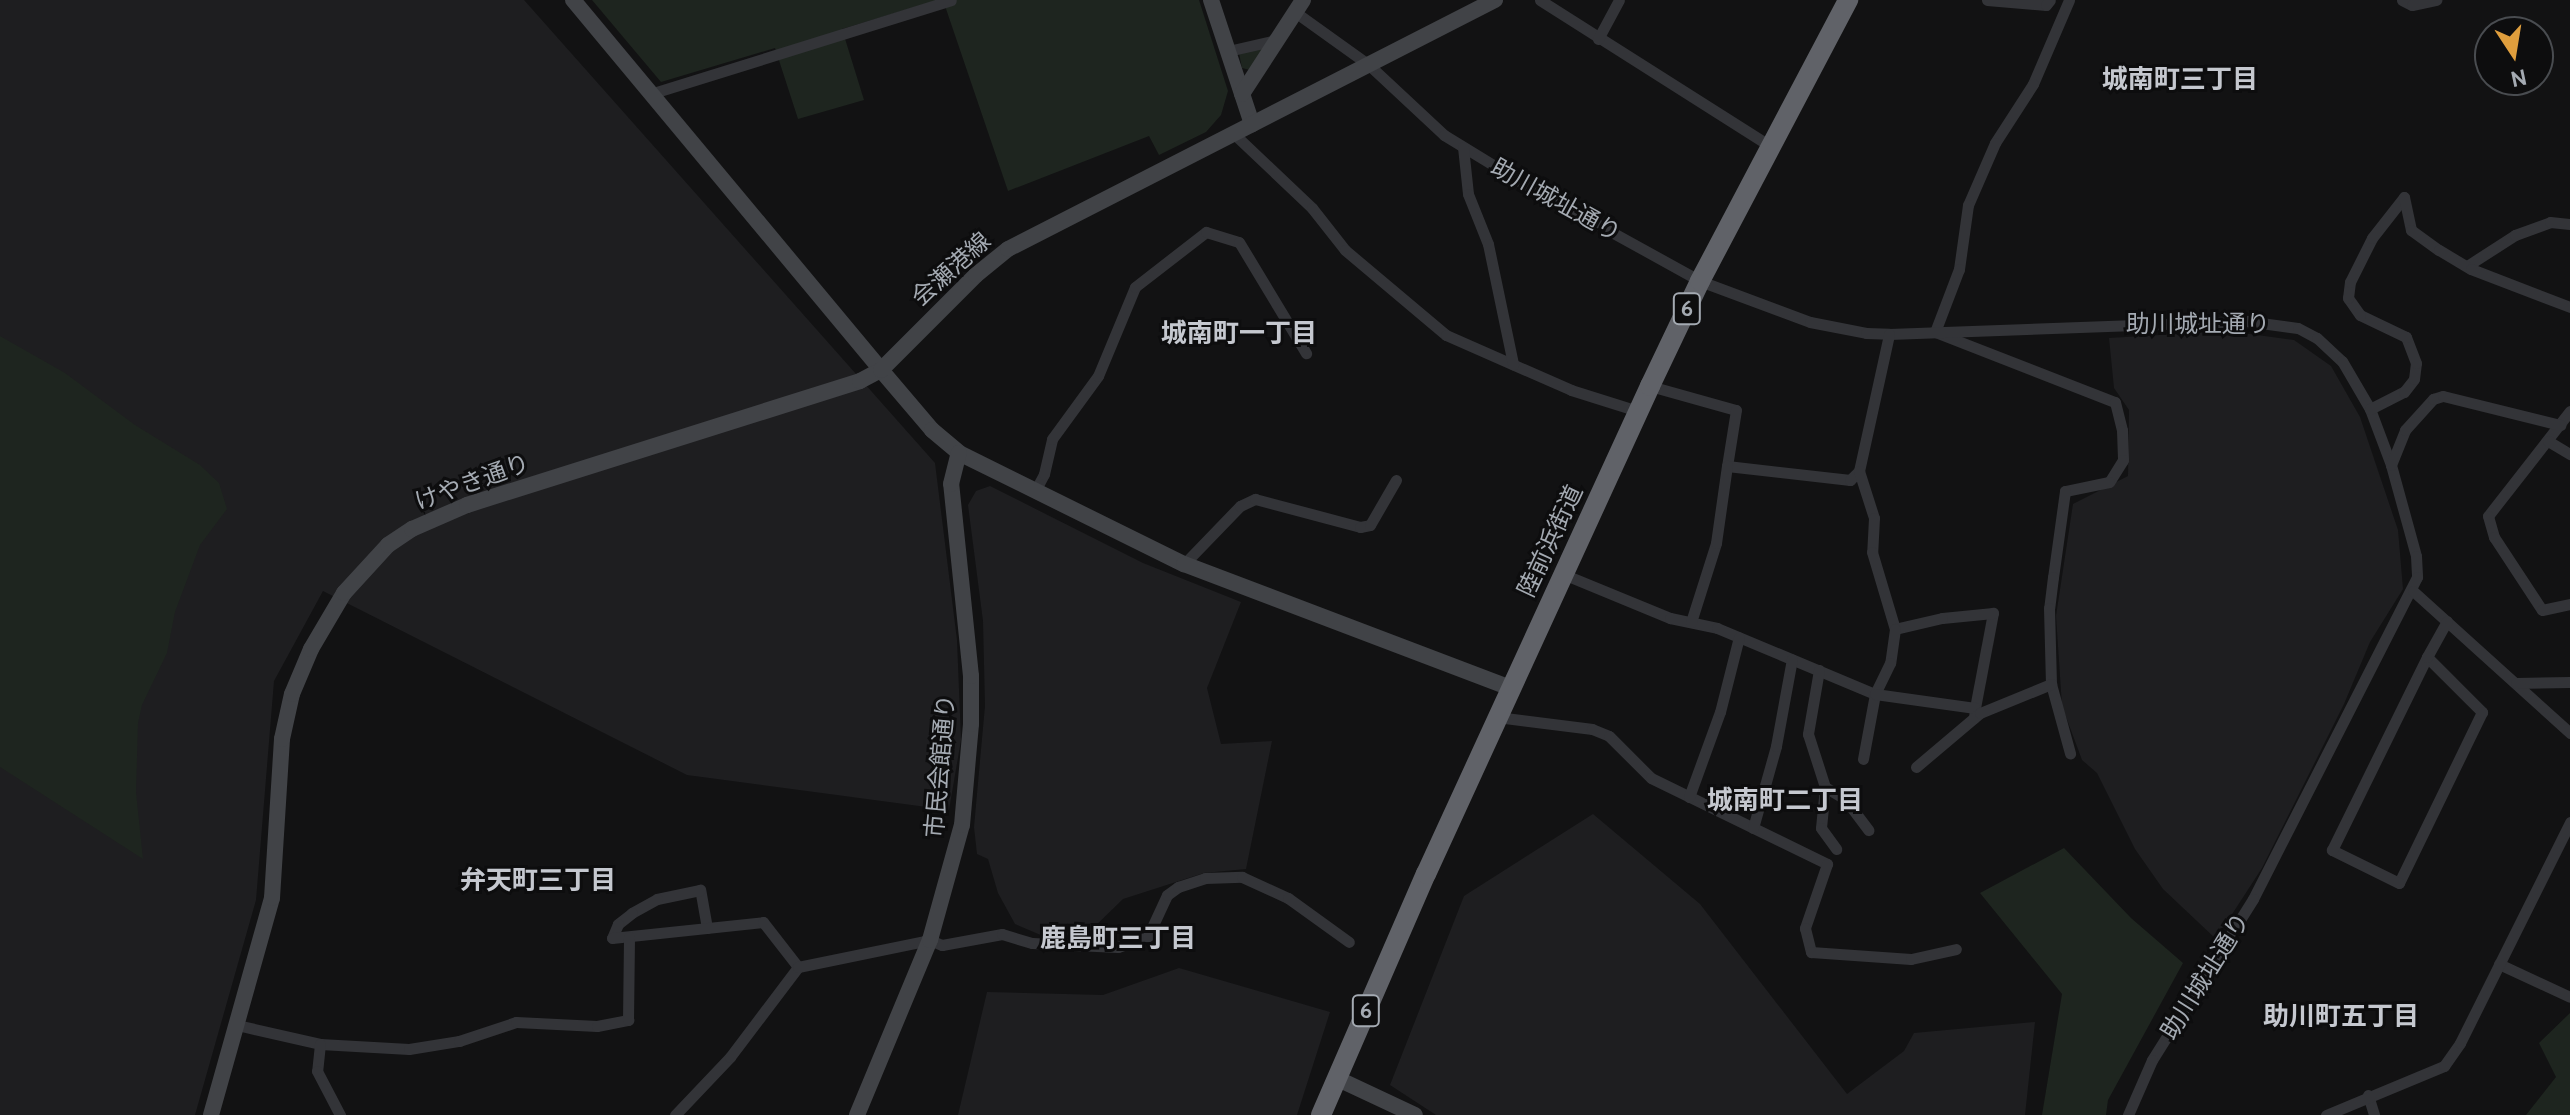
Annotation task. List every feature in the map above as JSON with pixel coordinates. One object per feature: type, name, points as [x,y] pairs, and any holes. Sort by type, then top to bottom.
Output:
[{"type":"highway","name":"陸前浜街道","points":[[1321,1115],[1497,717],[1638,411],[1700,281],[1848,0]]},
{"type":"street","points":[[573,0],[932,430],[959,453],[1184,564],[1511,688]]},
{"type":"street","points":[[650,94],[951,0]]},
{"type":"street","points":[[1211,0],[1252,124]]},
{"type":"street","name":"会瀬港線","points":[[881,370],[976,275],[1008,249],[1495,0]]},
{"type":"street","points":[[1540,0],[1770,146]]},
{"type":"street","points":[[1598,39],[1619,0]]},
{"type":"street","points":[[1987,0],[2046,5],[2050,0]]},
{"type":"street","points":[[2069,0],[2033,84],[1995,143],[1968,205],[1959,269],[1935,332],[2115,402],[2122,430],[2123,460],[2109,482],[2065,491],[2049,608],[2051,684],[2070,753]]},
{"type":"street","points":[[2402,0],[2412,5],[2436,0]]},
{"type":"street","points":[[1242,94],[1299,6]]},
{"type":"street","name":"助川城址通り","points":[[1299,6],[1369,65],[1444,135],[1463,147],[1700,281],[1810,322],[1866,333],[1889,334],[2204,321],[2277,324],[2298,328],[2329,348],[2357,384],[2391,465],[2416,556],[2413,591],[2383,643],[2253,899],[2152,1060],[2128,1115]]},
{"type":"street","points":[[1228,51],[1277,40]]},
{"type":"street","points":[[1233,133],[1312,208],[1345,250],[1446,335],[1571,390],[1638,411]]},
{"type":"street","points":[[1463,147],[1468,194],[1488,244],[1513,364]]},
{"type":"street","points":[[2370,409],[2404,392],[2414,379],[2416,363],[2406,337],[2360,315],[2348,298],[2350,282],[2372,238],[2404,197],[2411,230],[2467,266],[2570,307]]},
{"type":"street","points":[[2467,266],[2515,235],[2550,222],[2570,224]]},
{"type":"street","points":[[1035,491],[1044,474],[1052,439],[1098,376],[1135,287],[1206,232],[1239,242],[1306,353]]},
{"type":"street","points":[[1863,759],[1875,694],[1890,663],[1895,629],[1872,552],[1874,518],[1859,471],[1889,334]]},
{"type":"street","name":"けやき通り","points":[[211,1115],[272,898],[282,739],[292,694],[327,619],[367,564],[412,529],[467,505],[838,389],[881,370]]},
{"type":"street","points":[[1650,386],[1736,410],[1716,543],[1691,622]]},
{"type":"street","points":[[2391,465],[2405,430],[2433,399],[2443,396],[2560,425]]},
{"type":"street","points":[[2570,411],[2488,516],[2489,527],[2542,610],[2570,604]]},
{"type":"street","points":[[2548,441],[2570,454]]},
{"type":"street","name":"市民会館通り","points":[[857,1115],[930,940],[962,825],[971,724],[968,629],[951,484],[959,453]]},
{"type":"street","points":[[1727,466],[1831,480],[1850,480],[1859,471]]},
{"type":"street","points":[[1184,564],[1240,506],[1255,499],[1360,527],[1370,525],[1396,480]]},
{"type":"street","points":[[1563,574],[1670,618],[1739,637],[1875,694],[1974,713]]},
{"type":"street","points":[[2413,591],[2570,733]]},
{"type":"street","points":[[1895,629],[1942,618],[1993,613],[1974,713]]},
{"type":"street","points":[[2427,657],[2482,712],[2399,883],[2332,850],[2427,657],[2447,621]]},
{"type":"street","points":[[1689,797],[1720,712],[1739,637]]},
{"type":"street","points":[[1753,828],[1776,746],[1792,659]]},
{"type":"street","points":[[1819,670],[1808,734],[1825,787],[1821,828],[1836,849]]},
{"type":"street","points":[[2516,683],[2570,682]]},
{"type":"street","points":[[1916,767],[1974,713],[2051,684]]},
{"type":"street","points":[[1497,717],[1592,729],[1609,736],[1651,778],[1827,864],[1805,928],[1811,952],[1911,959],[1956,949]]},
{"type":"street","points":[[1825,787],[1845,799],[1868,830]]},
{"type":"street","points":[[2326,1115],[2444,1066],[2460,1043],[2570,822]]},
{"type":"street","points":[[675,1115],[730,1057],[798,967],[930,940],[942,945],[1002,934],[1032,943],[1118,947],[1148,936],[1167,895],[1178,887],[1205,878],[1242,877],[1288,898],[1349,942]]},
{"type":"street","points":[[707,928],[700,890],[657,899],[618,924],[612,938],[629,937],[763,922],[798,967]]},
{"type":"street","points":[[237,1025],[320,1044],[409,1049],[459,1041],[516,1022],[597,1026],[628,1020],[629,937]]},
{"type":"street","points":[[2499,964],[2570,997]]},
{"type":"street","points":[[320,1044],[317,1071],[340,1115]]},
{"type":"street","points":[[1336,1078],[1415,1115]]},
{"type":"street","points":[[2368,1095],[2374,1115]]},
{"type":"shaded area","points":[[0,0],[524,0],[935,463],[957,640],[961,740],[949,810],[687,775],[323,591],[274,681],[256,900],[195,1115],[0,1115]]},
{"type":"shaded area","points":[[592,0],[938,0],[842,29],[864,100],[798,119],[775,48],[661,82]]},
{"type":"shaded area","points":[[943,0],[1199,0],[1228,91],[1221,115],[1206,132],[1159,155],[1149,136],[1008,191]]},
{"type":"shaded area","points":[[1261,48],[1265,50],[1250,70],[1242,68],[1239,53]]},
{"type":"shaded area","points":[[2228,331],[2294,340],[2331,366],[2360,417],[2398,530],[2403,589],[2370,642],[2344,704],[2262,868],[2216,939],[2163,889],[2135,849],[2097,773],[2082,760],[2062,706],[2056,616],[2073,504],[2128,476],[2129,410],[2114,388],[2109,338]]},
{"type":"shaded area","points":[[0,336],[65,373],[135,425],[200,465],[219,483],[227,509],[200,545],[175,612],[167,653],[142,705],[138,723],[136,792],[143,859],[0,767]]},
{"type":"shaded area","points":[[990,486],[1143,563],[1241,602],[1207,688],[1221,744],[1272,741],[1246,869],[1204,873],[1123,899],[1086,935],[1043,936],[1015,924],[998,893],[988,859],[977,854],[974,827],[985,706],[983,621],[968,505],[976,491]]},
{"type":"shaded area","points":[[1593,814],[1700,904],[1847,1094],[1904,1051],[1914,1033],[2035,1022],[2025,1115],[1436,1115],[1390,1085],[1464,896]]},
{"type":"shaded area","points":[[2064,848],[2131,918],[2183,963],[2108,1100],[2106,1115],[2042,1115],[2062,994],[1980,893]]},
{"type":"shaded area","points":[[1179,968],[1330,1012],[1297,1115],[958,1115],[987,992],[1103,995]]},
{"type":"shaded area","points":[[2570,1013],[2570,1115],[2526,1115],[2556,1077],[2539,1043]]},
{"type":"district","name":"城南町三丁目","points":[[2180,80]]},
{"type":"district","name":"城南町一丁目","points":[[1239,334]]},
{"type":"district","name":"城南町二丁目","points":[[1785,801]]},
{"type":"district","name":"弁天町三丁目","points":[[538,881]]},
{"type":"district","name":"鹿島町三丁目","points":[[1118,939]]},
{"type":"district","name":"助川町五丁目","points":[[2341,1017]]}]
